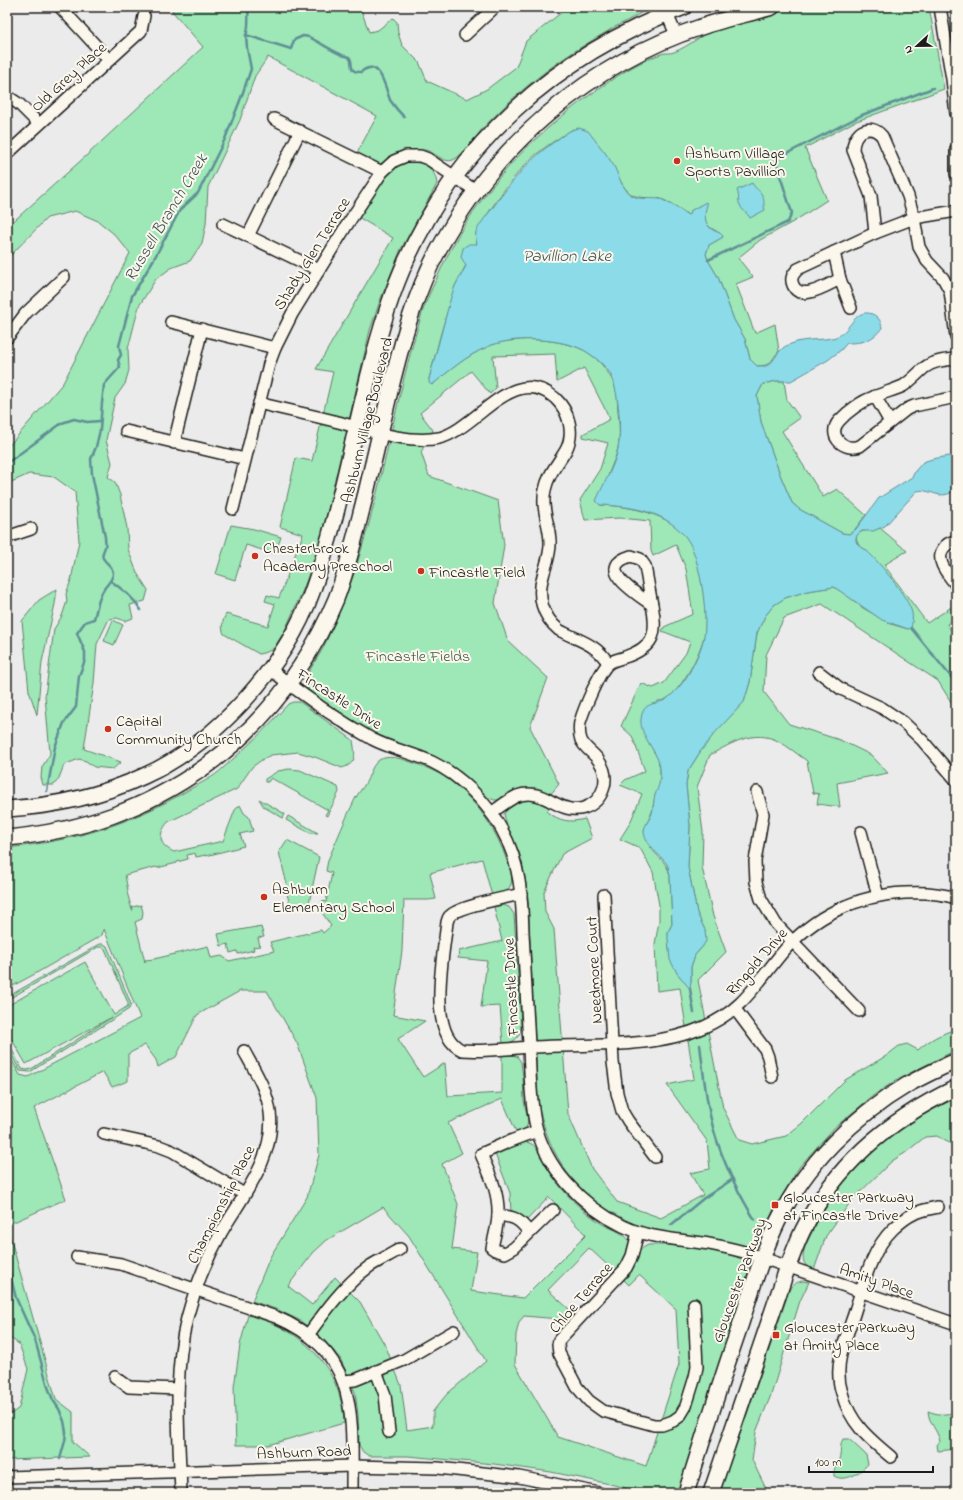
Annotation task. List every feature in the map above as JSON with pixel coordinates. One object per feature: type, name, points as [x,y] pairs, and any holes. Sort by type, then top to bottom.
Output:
[{"type":"main road","name":"Ashburn Village Boulevard","points":[[7,809],[32,807],[86,796],[116,787],[146,775],[183,754],[216,729],[246,699],[278,659],[298,624],[311,596],[331,530],[380,332],[395,287],[416,241],[439,199],[455,177],[500,124],[514,109],[533,93],[598,47],[666,10],[684,7]]},
{"type":"main road","name":"Ashburn Village Boulevard","points":[[7,838],[61,831],[92,823],[114,816],[157,797],[197,772],[216,758],[244,735],[261,718],[289,684],[316,640],[335,600],[342,582],[358,527],[402,345],[418,295],[440,247],[456,219],[476,191],[496,165],[536,124],[566,99],[610,69],[700,27],[772,7]]},
{"type":"main road","name":"Gloucester Parkway","points":[[686,1493],[718,1390],[762,1258],[779,1220],[800,1184],[821,1156],[859,1119],[886,1098],[908,1084],[956,1061]]},
{"type":"main road","points":[[711,1493],[788,1266],[810,1215],[829,1187],[854,1157],[893,1124],[956,1088]]},
{"type":"street","points":[[60,7],[109,60]]},
{"type":"street","points":[[465,35],[495,7]]},
{"type":"street","points":[[940,7],[952,79],[956,114]]},
{"type":"street","points":[[666,10],[677,37]]},
{"type":"street","name":"Old Grey Place","points":[[7,154],[141,31],[144,16]]},
{"type":"street","points":[[7,96],[19,104],[38,124]]},
{"type":"street","points":[[274,119],[382,172]]},
{"type":"street","points":[[875,233],[871,196],[853,150],[853,143],[856,136],[862,131],[872,129],[882,136],[908,196],[914,218],[919,247],[927,261],[943,278],[950,291],[956,336]]},
{"type":"street","points":[[248,236],[300,131]]},
{"type":"street","points":[[956,149],[956,174]]},
{"type":"street","name":"Shady Glen Terrace","points":[[233,509],[259,403],[275,348],[292,314],[318,270],[382,172],[399,158],[406,156],[420,156],[428,159],[476,191]]},
{"type":"street","points":[[840,279],[807,293],[800,293],[794,288],[791,281],[793,274],[798,269],[875,233],[914,218],[956,211]]},
{"type":"street","points":[[223,224],[318,270]]},
{"type":"street","points":[[834,252],[840,279],[851,308]]},
{"type":"street","points":[[7,338],[26,313],[64,277]]},
{"type":"street","points":[[171,322],[275,348]]},
{"type":"street","points":[[174,443],[202,329]]},
{"type":"street","points":[[956,358],[934,363],[901,386],[864,401],[838,422],[835,428],[836,436],[839,443],[845,447],[853,448],[860,446],[900,413],[914,406],[956,397]]},
{"type":"street","points":[[259,403],[380,433],[418,440],[441,437],[459,429],[504,395],[519,389],[533,388],[541,390],[552,396],[560,403],[568,418],[570,437],[568,446],[550,475],[544,492],[544,513],[549,530],[550,548],[549,557],[541,581],[541,603],[546,616],[558,630],[595,647],[608,663]]},
{"type":"street","points":[[875,396],[890,422]]},
{"type":"street","points":[[126,431],[245,459]]},
{"type":"street","points":[[7,537],[31,529]]},
{"type":"street","points":[[956,541],[945,546],[941,552],[940,560],[956,585]]},
{"type":"street","points":[[491,813],[507,801],[523,794],[542,796],[559,806],[576,810],[585,808],[598,799],[604,787],[605,773],[598,759],[581,740],[579,728],[582,716],[596,684],[608,663],[636,654],[649,644],[653,636],[655,626],[652,605]]},
{"type":"street","name":"Fincastle Drive","points":[[270,669],[332,715],[374,740],[432,762],[449,772],[472,790],[502,829],[514,858],[521,894],[532,1102],[537,1131],[552,1163],[568,1186],[593,1209],[638,1232],[667,1239],[724,1246],[788,1266]]},
{"type":"street","points":[[818,672],[841,689],[882,708],[903,722],[922,740],[956,780]]},
{"type":"street","points":[[757,792],[763,814],[755,861],[756,882],[762,899],[771,916],[793,942],[859,1011]]},
{"type":"street","points":[[861,832],[878,896]]},
{"type":"street","name":"Ringold Drive","points":[[521,894],[456,911],[450,915],[447,922],[439,1000],[441,1020],[446,1035],[458,1048],[468,1051],[613,1044],[652,1041],[682,1035],[704,1027],[735,1009],[751,994],[793,942],[812,925],[830,913],[878,896],[899,893],[928,893],[956,898]]},
{"type":"street","name":"Needmore Court","points":[[604,895],[615,1083],[619,1102],[628,1121],[655,1157]]},
{"type":"street","points":[[735,1009],[765,1049],[770,1062],[772,1077]]},
{"type":"street","name":"Championship Place","points":[[181,1493],[178,1389],[183,1340],[187,1319],[196,1289],[214,1246],[260,1168],[265,1155],[271,1127],[270,1113],[265,1092],[260,1079],[244,1051]]},
{"type":"street","points":[[537,1131],[481,1154],[495,1186],[498,1199],[498,1215],[492,1248],[505,1253],[514,1248],[553,1210]]},
{"type":"street","points":[[104,1134],[159,1146],[172,1151],[244,1194]]},
{"type":"street","points":[[890,1458],[858,1427],[847,1408],[840,1385],[839,1371],[841,1354],[861,1292],[878,1250],[892,1230],[906,1218],[917,1211],[938,1207]]},
{"type":"street","points":[[498,1215],[517,1219],[529,1232]]},
{"type":"street","name":"Chloe Terrace","points":[[638,1232],[632,1256],[626,1268],[559,1340],[559,1353],[583,1396],[595,1407],[603,1411],[654,1425],[662,1425],[673,1421],[680,1416],[686,1406],[697,1367],[694,1304]]},
{"type":"street","points":[[308,1335],[340,1294],[354,1280],[370,1267],[400,1249]]},
{"type":"street","points":[[77,1257],[121,1264],[196,1289],[276,1317],[308,1335],[331,1360],[343,1381],[347,1394],[351,1416],[352,1493]]},
{"type":"street","name":"Amity Place","points":[[788,1266],[956,1324]]},
{"type":"street","points":[[343,1381],[355,1380],[411,1357],[454,1331]]},
{"type":"street","points":[[376,1371],[385,1395],[390,1432]]},
{"type":"street","points":[[115,1377],[129,1387],[178,1389]]},
{"type":"street","name":"Ashburn Road","points":[[7,1477],[352,1466],[438,1468],[512,1476],[599,1493]]},
{"type":"green space","points":[[171,7],[360,7],[369,32],[378,30],[393,18],[397,22],[398,33],[402,45],[419,62],[427,81],[467,99],[487,89],[516,67],[526,41],[563,11],[574,7],[648,7],[637,15],[579,48],[545,72],[521,91],[499,112],[457,158],[450,161],[443,159],[429,151],[419,149],[401,153],[380,164],[357,153],[377,116],[268,57],[255,76],[240,120],[208,187],[206,224],[202,243],[190,261],[171,268],[156,279],[139,306],[128,349],[129,370],[125,384],[115,398],[106,440],[112,463],[108,477],[115,482],[120,495],[127,528],[128,549],[137,573],[148,590],[145,601],[130,605],[133,618],[125,621],[117,618],[109,619],[97,644],[94,683],[84,749],[121,762],[113,769],[94,767],[86,761],[79,759],[64,765],[59,778],[54,785],[43,785],[41,777],[42,767],[50,754],[45,696],[54,629],[62,616],[67,601],[66,594],[71,580],[79,541],[75,492],[54,477],[29,474],[7,484],[7,448],[63,383],[130,253],[114,234],[98,221],[75,211],[47,218],[7,259],[7,227],[203,47],[173,12]]},
{"type":"green space","name":"Fincastle Fields","points":[[791,7],[929,7],[944,89],[854,122],[805,148],[827,200],[793,222],[760,240],[738,258],[753,277],[736,284],[755,333],[775,324],[779,351],[770,362],[766,365],[757,366],[750,359],[745,339],[734,320],[718,277],[706,254],[709,245],[723,237],[711,228],[705,221],[705,210],[699,206],[688,215],[682,210],[661,199],[638,197],[631,194],[620,181],[602,149],[573,129],[541,151],[523,167],[501,194],[476,233],[477,244],[455,286],[429,379],[432,385],[472,355],[497,343],[508,341],[545,340],[579,348],[591,354],[606,369],[613,381],[617,393],[619,422],[618,450],[609,473],[600,505],[636,509],[660,517],[680,530],[688,539],[692,548],[700,573],[702,587],[705,616],[704,637],[700,650],[681,684],[668,698],[658,701],[648,741],[658,759],[660,769],[660,786],[655,796],[652,812],[644,830],[649,845],[667,866],[669,871],[672,924],[668,932],[669,949],[677,973],[690,988],[691,967],[695,955],[703,946],[705,930],[697,913],[688,867],[690,826],[686,785],[688,771],[715,732],[744,702],[750,682],[757,633],[765,616],[774,605],[785,598],[807,591],[834,587],[863,608],[891,624],[908,629],[866,550],[857,542],[857,534],[862,531],[880,528],[907,551],[884,565],[927,623],[956,604],[956,618],[947,624],[956,638],[956,710],[938,681],[822,604],[784,618],[766,655],[764,692],[789,724],[840,740],[871,755],[888,773],[837,783],[840,807],[817,804],[819,794],[813,793],[807,761],[778,741],[760,736],[735,742],[710,755],[697,787],[703,832],[702,867],[713,916],[726,952],[698,980],[723,1108],[739,1140],[752,1144],[786,1136],[801,1124],[845,1080],[886,1056],[899,1046],[907,1044],[918,1050],[936,1037],[956,1029],[956,1050],[898,1079],[874,1095],[834,1128],[800,1166],[774,1209],[760,1240],[753,1245],[747,1246],[704,1237],[662,1232],[641,1227],[623,1220],[597,1203],[572,1179],[562,1165],[547,1134],[538,1100],[528,899],[520,855],[507,825],[504,814],[510,806],[520,801],[533,799],[542,801],[549,808],[547,812],[561,819],[574,821],[585,819],[592,838],[562,854],[544,892],[545,912],[554,929],[568,1114],[592,1169],[617,1202],[661,1218],[703,1195],[690,1173],[710,1169],[707,1141],[667,1085],[694,1079],[680,988],[657,991],[655,944],[659,921],[659,905],[653,872],[640,848],[620,839],[630,823],[642,794],[620,785],[625,780],[645,771],[632,736],[621,726],[641,683],[653,688],[664,683],[686,653],[690,642],[662,631],[664,627],[693,614],[686,569],[676,545],[653,556],[651,551],[650,521],[620,518],[585,520],[580,500],[600,469],[608,443],[583,437],[583,434],[610,419],[584,368],[557,382],[555,354],[493,356],[496,388],[490,394],[471,371],[420,413],[433,430],[421,452],[429,476],[498,501],[504,545],[495,603],[508,641],[548,678],[530,727],[559,784],[550,795],[509,794],[500,800],[494,800],[487,797],[470,780],[446,764],[421,751],[391,741],[358,727],[309,691],[306,683],[311,668],[324,646],[339,612],[356,566],[377,494],[413,343],[430,292],[465,224],[482,199],[522,152],[545,131],[594,92],[626,71],[652,57],[663,53],[672,53],[721,26]]},
{"type":"green space","points":[[408,162],[424,164],[428,167],[434,173],[437,184],[401,249],[370,330],[329,506],[316,555],[303,590],[285,630],[274,648],[259,654],[224,634],[222,629],[223,622],[226,614],[268,626],[275,604],[265,601],[267,595],[279,598],[303,534],[280,527],[296,458],[312,461],[333,372],[316,369],[393,238],[358,217],[391,171],[397,165]]},
{"type":"green space","points":[[784,381],[787,400],[800,418],[782,431],[823,497],[837,489],[866,515],[852,533],[842,533],[799,509],[792,503],[761,422],[757,396],[763,384]]},
{"type":"green space","points":[[231,525],[254,529],[281,537],[275,554],[246,545],[235,580],[216,574]]},
{"type":"green space","points":[[57,589],[42,662],[37,715],[29,691],[22,621],[39,600]]},
{"type":"green space","points":[[113,620],[123,625],[114,645],[104,641]]},
{"type":"green space","points":[[300,702],[353,740],[355,754],[353,761],[342,768],[298,752],[271,755],[252,767],[237,789],[168,822],[162,831],[161,839],[165,846],[174,852],[223,841],[235,810],[240,805],[244,813],[249,817],[253,831],[240,834],[244,846],[206,856],[196,857],[195,853],[187,855],[188,859],[177,863],[125,875],[127,892],[132,910],[132,907],[141,905],[143,912],[142,919],[135,922],[145,962],[145,960],[208,946],[211,958],[222,956],[229,961],[274,951],[270,942],[321,930],[323,933],[331,926],[319,908],[322,901],[326,902],[332,873],[326,871],[328,860],[357,795],[365,784],[374,765],[382,758],[405,760],[432,770],[444,776],[463,792],[479,809],[498,839],[510,870],[512,878],[511,884],[506,892],[492,896],[482,859],[430,873],[436,899],[404,900],[402,951],[393,1015],[425,1021],[398,1039],[423,1077],[445,1063],[448,1096],[502,1093],[502,1054],[517,1056],[521,1062],[524,1101],[528,1119],[527,1126],[523,1131],[517,1134],[502,1099],[448,1123],[462,1153],[442,1164],[458,1204],[452,1249],[477,1252],[471,1291],[523,1298],[586,1235],[549,1197],[527,1220],[511,1212],[510,1193],[495,1154],[504,1148],[522,1142],[532,1144],[536,1148],[555,1180],[577,1205],[604,1225],[627,1237],[631,1244],[630,1252],[627,1260],[617,1274],[589,1248],[548,1290],[569,1309],[559,1319],[524,1316],[519,1322],[516,1335],[515,1364],[558,1437],[646,1466],[679,1364],[676,1309],[639,1275],[629,1285],[623,1279],[634,1266],[641,1249],[648,1245],[669,1245],[699,1248],[738,1257],[745,1262],[748,1274],[680,1493],[646,1493],[551,1472],[494,1464],[408,1456],[369,1456],[363,1452],[359,1445],[358,1415],[355,1392],[340,1358],[320,1336],[299,1320],[278,1310],[252,1301],[270,1257],[307,1197],[319,1155],[317,1098],[297,1043],[267,991],[240,991],[197,1015],[176,1057],[158,1067],[156,1060],[145,1045],[128,1054],[128,1081],[112,1087],[103,1072],[34,1108],[66,1199],[7,1225],[7,1051],[20,1075],[28,1077],[140,1018],[104,929],[102,935],[7,989],[7,848],[57,840],[102,829],[167,802],[207,780],[219,771],[257,737],[288,704]],"holes":[[[383,1207],[409,1236],[486,1361],[447,1394],[433,1411],[433,1426],[407,1430],[401,1385],[386,1347],[360,1302],[335,1277],[312,1305],[288,1286],[313,1253],[327,1240]]]},
{"type":"green space","points":[[289,769],[300,770],[338,787],[339,792],[327,816],[325,815],[328,810],[271,778],[268,782],[265,782],[265,779],[278,771]]},
{"type":"green space","points":[[259,799],[285,814],[283,818],[264,807]]},
{"type":"green space","points":[[288,816],[318,833],[310,833],[286,820]]},
{"type":"green space","points":[[287,840],[319,857],[309,903],[291,908],[279,852]]},
{"type":"green space","points":[[503,905],[509,907],[514,914],[521,1029],[514,1041],[503,1044],[500,1006],[481,1007],[487,961],[458,958],[459,951],[502,941],[494,907]]},
{"type":"green space","points":[[261,927],[264,937],[258,938],[260,946],[253,947],[254,950],[238,954],[237,951],[230,953],[228,944],[221,946],[218,934]]},
{"type":"green space","points":[[100,944],[107,946],[131,1004],[129,1009],[30,1072],[20,1071],[7,1046],[7,1040],[22,1069],[27,1070],[31,1069],[112,1017],[26,1064],[7,1031],[7,1006],[85,962],[114,1015],[128,1006],[105,949],[102,947],[98,947],[7,1000],[7,997]]},
{"type":"green space","points":[[956,1098],[956,1147],[937,1136],[925,1137],[892,1161],[852,1200],[826,1236],[814,1270],[809,1268],[803,1257],[808,1240],[827,1206],[850,1175],[892,1135],[932,1110]]},
{"type":"green space","points":[[7,1226],[56,1399],[73,1412],[73,1442],[90,1457],[7,1460],[7,1417],[19,1408],[28,1369],[19,1344],[7,1336]]},
{"type":"green space","points":[[802,1281],[809,1282],[800,1301],[771,1395],[756,1432],[752,1460],[768,1493],[717,1493],[731,1449],[737,1443],[789,1291],[794,1284]]},
{"type":"green space","points":[[248,1315],[288,1331],[302,1340],[324,1363],[338,1391],[344,1423],[268,1445],[236,1445],[234,1387],[240,1345]]},
{"type":"green space","points":[[928,1411],[942,1414],[956,1412],[956,1449],[938,1451],[937,1445],[940,1441]]},
{"type":"green space","points":[[843,1439],[849,1439],[866,1455],[868,1464],[853,1476],[839,1478],[834,1476],[834,1473],[840,1456]]},
{"type":"green space","points":[[64,1491],[80,1493],[38,1493],[40,1492]]},
{"type":"water","name":"Pavillion Lake","points":[[579,128],[588,131],[606,154],[629,194],[638,198],[661,199],[688,215],[691,213],[690,211],[706,202],[706,222],[710,228],[720,233],[723,237],[709,245],[706,254],[718,277],[734,320],[745,339],[750,359],[757,366],[768,365],[782,349],[790,344],[840,335],[858,316],[862,314],[872,314],[876,316],[881,323],[882,328],[874,336],[862,342],[847,343],[841,350],[828,360],[791,381],[776,381],[763,384],[757,396],[761,422],[792,503],[799,509],[842,533],[849,534],[856,529],[879,498],[912,477],[923,462],[949,456],[956,461],[956,488],[951,492],[940,495],[921,490],[917,491],[885,526],[873,531],[862,531],[856,538],[858,545],[867,551],[879,563],[893,580],[910,606],[912,613],[911,628],[908,629],[882,620],[834,587],[807,591],[785,598],[774,605],[765,616],[757,633],[750,682],[744,702],[715,733],[700,752],[688,771],[686,785],[690,826],[688,867],[697,913],[705,930],[706,941],[695,955],[691,967],[690,989],[677,973],[670,960],[668,932],[672,924],[670,876],[668,867],[664,860],[650,846],[644,833],[653,811],[654,797],[659,783],[660,769],[656,756],[643,732],[641,719],[642,713],[647,706],[665,700],[682,684],[702,645],[705,626],[704,600],[699,572],[692,547],[682,533],[672,524],[656,515],[638,509],[600,505],[596,501],[610,472],[618,450],[620,434],[619,416],[617,397],[610,373],[600,362],[587,352],[569,345],[546,340],[520,340],[497,343],[479,351],[458,364],[432,385],[429,383],[451,297],[466,266],[461,257],[463,248],[469,244],[477,244],[476,232],[480,225],[508,187],[530,162],[563,135]]},
{"type":"water","points":[[752,183],[763,197],[765,210],[750,218],[741,207],[737,190]]},
{"type":"waterway","points":[[249,7],[248,28],[246,35],[291,49],[294,40],[303,36],[309,37],[341,55],[349,57],[351,59],[352,69],[356,72],[361,72],[367,68],[373,68],[384,81],[390,100],[404,117]]},
{"type":"waterway","name":"Russell Branch Creek","points":[[47,791],[55,747],[64,723],[76,707],[79,676],[85,660],[85,652],[77,633],[85,622],[94,619],[100,596],[113,575],[112,569],[102,557],[105,546],[105,537],[92,474],[91,459],[96,447],[100,430],[104,385],[120,367],[118,360],[121,355],[119,346],[132,296],[180,210],[198,193],[225,139],[251,69],[246,35]]},
{"type":"waterway","points":[[708,260],[788,222],[792,213],[777,166],[777,161],[780,157],[862,115],[933,88]]},
{"type":"waterway","points":[[7,463],[62,423],[74,419],[87,422],[100,421]]},
{"type":"waterway","points":[[111,581],[131,597],[141,610]]},
{"type":"waterway","points":[[911,628],[956,683]]},
{"type":"waterway","points":[[7,859],[11,856]]},
{"type":"waterway","points":[[690,989],[694,1013]]},
{"type":"waterway","points":[[700,1045],[705,1089],[713,1129],[722,1156],[734,1182],[755,1220]]},
{"type":"waterway","points":[[671,1225],[704,1198],[733,1179]]},
{"type":"waterway","points":[[7,1262],[16,1298],[35,1340],[53,1400],[64,1421],[66,1432],[60,1459]]},
{"type":"place","name":"Ashburn Village Sports Pavillion","points":[[677,161]]},
{"type":"place","name":"Chesterbrook Academy Preschool","points":[[255,556]]},
{"type":"place","name":"Fincastle Field","points":[[421,571]]},
{"type":"place","name":"Capital Community Church","points":[[108,729]]},
{"type":"place","name":"Ashburn Elementary School","points":[[264,897]]},
{"type":"place","name":"Gloucester Parkway at Fincastle Drive","points":[[775,1205]]},
{"type":"place","name":"Gloucester Parkway at Amity Place","points":[[776,1335]]}]
